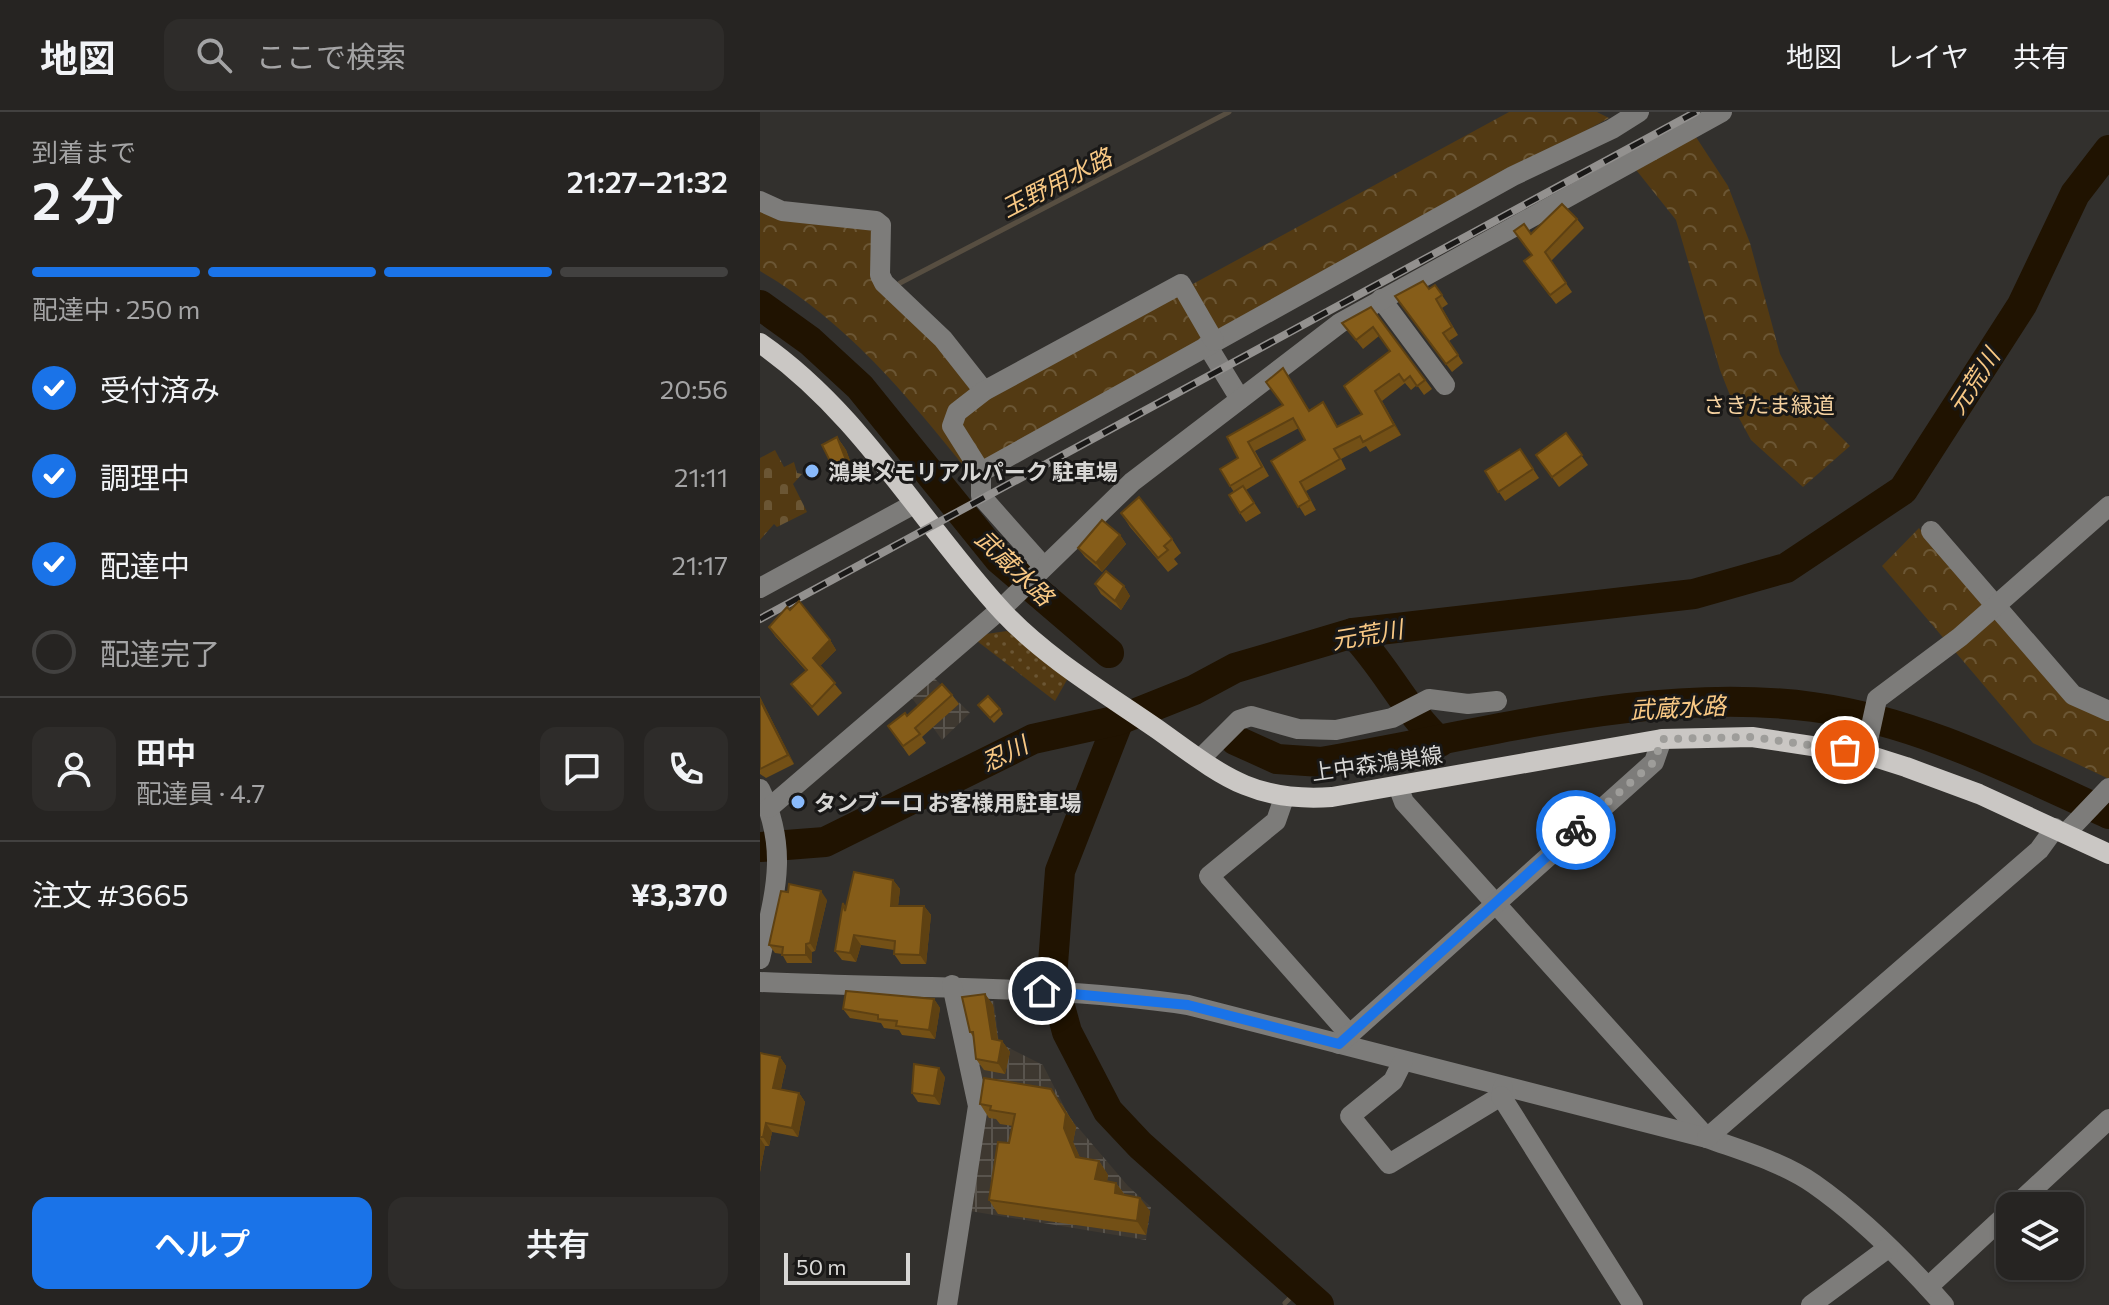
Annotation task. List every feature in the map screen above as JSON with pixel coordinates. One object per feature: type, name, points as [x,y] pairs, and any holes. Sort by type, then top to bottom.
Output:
[{"type":"main road","name":"上中森鴻巣線","points":[[760,343],[826,397],[914,504],[1007,604],[1086,679],[1237,783],[1284,798],[1332,797],[1662,739],[1752,737],[1866,744],[1979,794],[2066,827],[2109,854]]},
{"type":"street","points":[[981,472],[1513,176],[1612,129],[1639,112]]},
{"type":"street","points":[[760,959],[779,873],[766,810],[1007,604],[1132,482],[1340,323],[1722,112]]},
{"type":"street","points":[[760,201],[782,211],[876,221],[881,225],[880,275],[884,283],[943,339],[984,391]]},
{"type":"street","points":[[1039,570],[981,496],[981,472],[952,422],[957,412],[984,391],[1181,284],[1240,399]]},
{"type":"street","points":[[1381,299],[1445,385]]},
{"type":"street","points":[[760,588],[914,504]]},
{"type":"street","points":[[1866,744],[1877,699],[1906,680],[2109,506]]},
{"type":"street","points":[[1931,531],[2073,695],[2109,711]]},
{"type":"street","points":[[1194,755],[1239,720],[1251,716],[1317,730],[1392,718],[1429,699],[1468,704],[1497,701]]},
{"type":"street","points":[[1344,1040],[1494,902],[1654,762],[1662,739]]},
{"type":"street","points":[[1398,786],[1404,802],[1707,1138]]},
{"type":"street","points":[[1707,1138],[2106,791]]},
{"type":"street","points":[[1284,798],[1276,821],[1209,876],[1344,1040]]},
{"type":"street","points":[[760,982],[952,985],[1103,994],[1188,1005],[1344,1040],[1502,1092],[1707,1138],[1779,1165],[1814,1184],[1888,1248],[1944,1305]]},
{"type":"street","points":[[947,1305],[978,1106],[952,985]]},
{"type":"street","points":[[1403,1061],[1393,1081],[1350,1116],[1389,1164],[1502,1092]]},
{"type":"street","points":[[1502,1092],[1633,1305]]},
{"type":"street","points":[[2030,1192],[2109,1119]]},
{"type":"street","points":[[1928,1287],[1996,1224]]},
{"type":"street","points":[[1811,1305],[1888,1248]]},
{"type":"shaded area","points":[[934,678],[970,713],[942,740],[912,698]]},
{"type":"shaded area","points":[[966,1001],[994,1001],[999,1043],[1043,1065],[1070,1118],[1128,1186],[1151,1207],[1146,1240],[970,1211]]},
{"type":"green space","points":[[1509,112],[1597,112],[1609,118],[967,470],[921,413],[872,360],[820,312],[760,271],[760,206],[875,228],[870,275],[987,396]]},
{"type":"green space","name":"さきたま緑道","points":[[1694,134],[1728,186],[1750,243],[1780,354],[1804,400],[1850,446],[1803,487],[1751,440],[1739,418],[1720,370],[1676,220],[1633,166]]},
{"type":"green space","points":[[775,450],[784,467],[794,462],[797,473],[802,474],[793,484],[807,512],[777,527],[774,524],[760,540],[760,458]]},
{"type":"green space","points":[[1919,528],[2074,704],[2109,720],[2109,779],[2033,743],[1882,566]]},
{"type":"green space","points":[[1007,631],[1068,678],[1055,701],[977,641],[986,634]]},
{"type":"building","points":[[1562,204],[1577,219],[1545,252],[1566,283],[1550,295],[1524,261],[1532,255],[1514,231],[1524,224],[1531,234]]},
{"type":"building","points":[[1423,281],[1429,289],[1435,285],[1442,295],[1436,299],[1452,327],[1443,333],[1458,355],[1446,364],[1395,296]]},
{"type":"building","points":[[1371,307],[1425,380],[1417,386],[1410,376],[1404,381],[1399,374],[1375,391],[1394,425],[1363,442],[1360,436],[1334,449],[1340,459],[1300,482],[1310,500],[1298,507],[1271,461],[1305,440],[1293,418],[1248,442],[1262,467],[1230,486],[1220,469],[1238,458],[1227,437],[1283,405],[1266,382],[1283,368],[1309,411],[1323,402],[1337,427],[1362,414],[1344,386],[1390,351],[1373,327],[1356,340],[1342,323]]},
{"type":"building","points":[[1566,433],[1582,455],[1552,477],[1536,455]]},
{"type":"building","points":[[837,437],[846,460],[833,467],[822,445]]},
{"type":"building","points":[[1520,449],[1533,469],[1498,492],[1485,471]]},
{"type":"building","points":[[1243,486],[1254,503],[1240,513],[1229,495]]},
{"type":"building","points":[[1139,497],[1172,539],[1164,546],[1168,550],[1158,558],[1121,513]]},
{"type":"building","points":[[1102,520],[1120,535],[1096,563],[1078,548]]},
{"type":"building","points":[[1106,571],[1124,586],[1115,601],[1095,584]]},
{"type":"building","points":[[799,601],[830,640],[813,658],[835,683],[812,707],[791,684],[807,670],[769,627],[787,607],[790,610]]},
{"type":"building","points":[[942,684],[952,695],[915,728],[920,734],[903,746],[888,726],[905,713],[907,716]]},
{"type":"building","points":[[988,696],[1000,709],[990,718],[978,705]]},
{"type":"building","points":[[760,700],[788,755],[760,769]]},
{"type":"building","points":[[854,872],[893,880],[891,906],[924,906],[920,955],[894,954],[895,941],[854,935],[850,953],[835,951],[843,903],[845,911]]},
{"type":"building","points":[[789,884],[821,891],[810,943],[806,944],[806,955],[782,955],[783,947],[769,945],[781,891],[788,892]]},
{"type":"building","points":[[846,991],[934,999],[929,1030],[896,1026],[897,1021],[843,1009]]},
{"type":"building","points":[[985,994],[992,1039],[1002,1041],[998,1063],[976,1059],[973,1032],[970,1032],[962,997]]},
{"type":"building","points":[[760,1053],[780,1057],[773,1088],[799,1093],[792,1128],[766,1123],[763,1137],[760,1137]]},
{"type":"building","points":[[914,1064],[939,1068],[934,1096],[912,1093]]},
{"type":"building","points":[[984,1078],[1051,1089],[1066,1114],[1064,1128],[1076,1157],[1099,1161],[1095,1179],[1116,1183],[1115,1193],[1140,1198],[1137,1221],[989,1200],[998,1142],[1009,1143],[1015,1114],[990,1110],[991,1106],[980,1104]]},
{"type":"waterway","name":"玉野用水路","points":[[900,283],[1229,112]]},
{"type":"waterway","name":"元荒川","points":[[760,847],[825,842],[1033,739],[1119,720],[1194,690],[1235,668],[1353,633],[1694,594],[1786,568],[1903,490],[2022,305],[2075,194],[2109,150]]},
{"type":"waterway","name":"武蔵水路","points":[[760,305],[810,341],[860,387],[999,559],[1109,653]]},
{"type":"waterway","points":[[1353,633],[1416,716],[1440,742]]},
{"type":"waterway","name":"武蔵水路","points":[[1235,740],[1277,759],[1321,762],[1566,716],[1628,708],[1752,702],[1813,707],[1852,714],[1928,736],[2109,814]]},
{"type":"waterway","name":"元荒川","points":[[1119,720],[1060,871],[1052,977],[1067,1032],[1108,1111],[1140,1145],[1319,1305]]},
{"type":"waterway","points":[[1285,1303],[1300,1288]]},
{"type":"railway","points":[[760,619],[1696,112]]},
{"type":"way so far","points":[[1576,830],[1654,762],[1662,739],[1752,737],[1845,750]]},
{"type":"place","name":"鴻巣メモリアルパーク 駐車場","points":[[812,471]]},
{"type":"place","name":"タンブーロ お客様用駐車場","points":[[798,802]]},
{"type":"route","points":[[1042,991],[1103,994],[1188,1005],[1339,1044],[1576,830]]},
{"type":"water label","name":"忍川","points":[[1004,753]]}]
